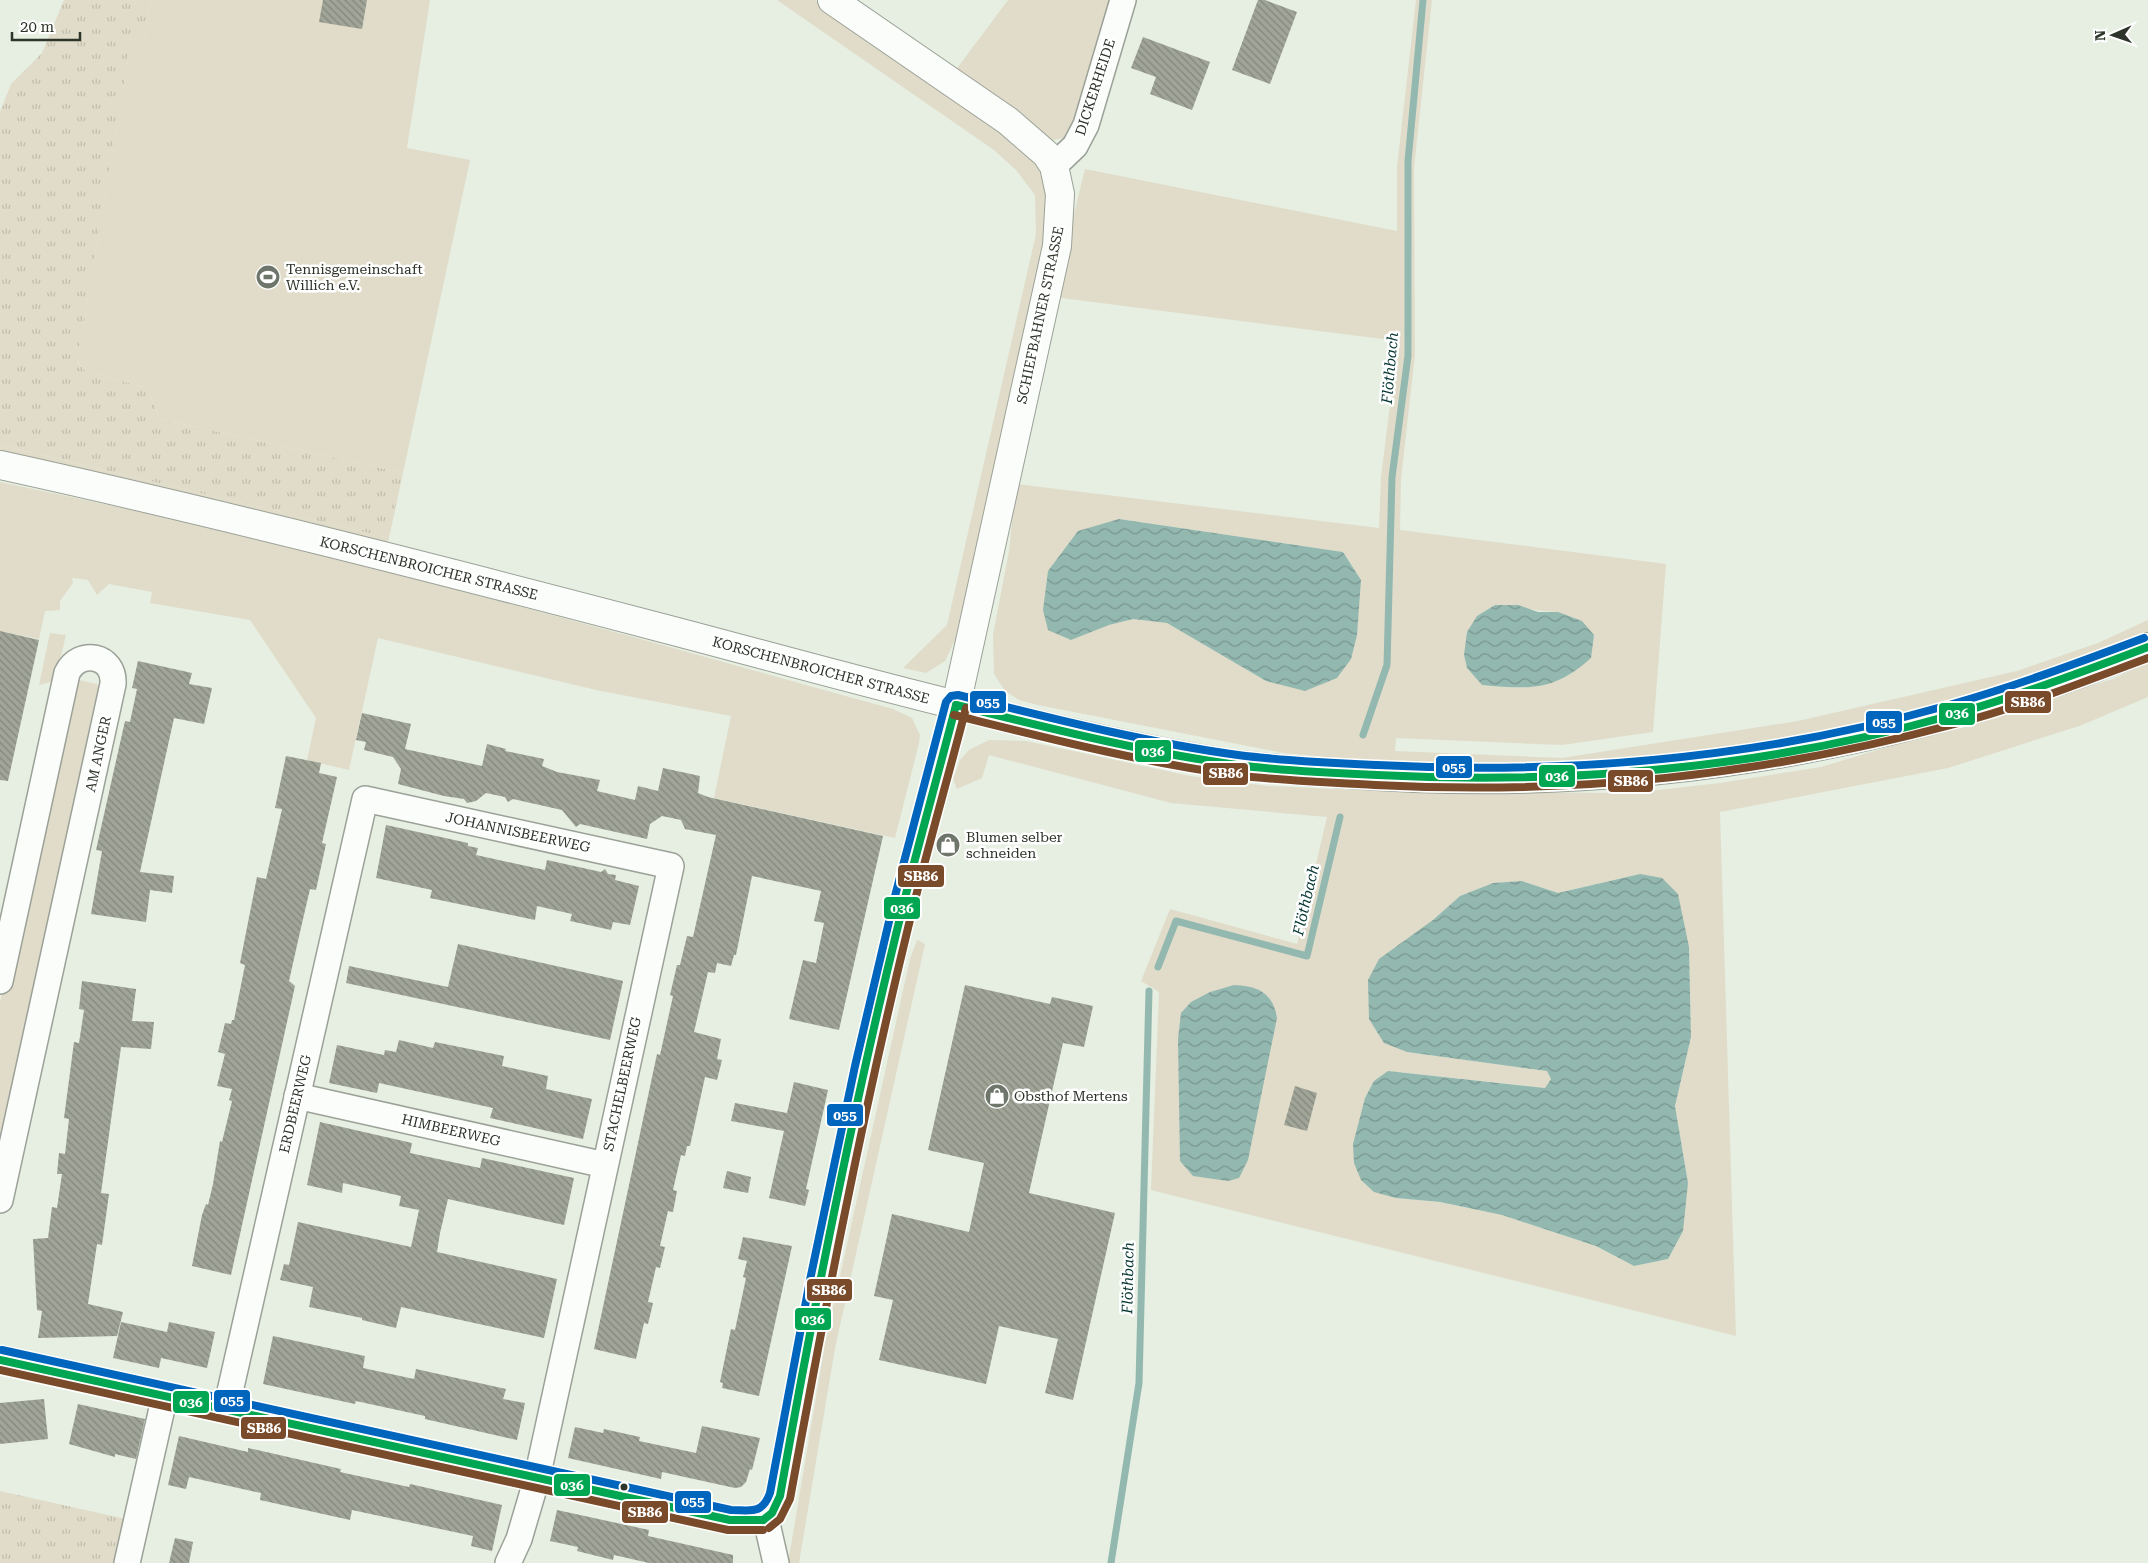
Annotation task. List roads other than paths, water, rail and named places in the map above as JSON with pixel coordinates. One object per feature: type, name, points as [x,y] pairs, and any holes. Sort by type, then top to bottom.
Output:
[{"type":"main road","name":"SCHIEFBAHNER STRASSE","points":[[832,0],[1008,121],[1035,142],[1054,166],[1060,194],[1061,207],[1057,246],[956,705]]},
{"type":"main road","name":"KORSCHENBROICHER STRASSE","points":[[0,465],[184,508],[551,599],[956,705],[1160,752],[1244,766],[1431,779],[1564,779],[1684,769],[1762,758],[1849,742],[2003,701],[2066,680],[2148,647]]},
{"type":"street","name":"DICKERHEIDE","points":[[1054,166],[1075,146],[1086,125],[1123,0]]},
{"type":"street","name":"AM ANGER","points":[[0,981],[67,674],[70,667],[79,659],[95,658],[108,665],[113,677],[113,684],[0,1200]]},
{"type":"street","points":[[0,1360],[730,1520],[763,1520],[772,1513],[780,1496],[807,1338],[848,1149],[898,926],[956,705]]},
{"type":"street","name":"JOHANNISBEERWEG","points":[[365,798],[671,866]]},
{"type":"street","name":"ERDBEERWEG","points":[[226,1409],[365,798]]},
{"type":"street","name":"STACHELBEERWEG","points":[[508,1563],[519,1539],[536,1478],[671,866]]},
{"type":"street","name":"HIMBEERWEG","points":[[297,1096],[604,1165]]},
{"type":"street","points":[[127,1563],[165,1395]]},
{"type":"street","points":[[763,1520],[768,1528],[776,1563]]},
{"type":"water","points":[[1119,519],[1343,552],[1361,580],[1357,635],[1351,659],[1337,678],[1305,691],[1266,681],[1167,623],[1133,619],[1109,625],[1071,640],[1048,630],[1043,610],[1048,571],[1078,531]]},
{"type":"water","points":[[1495,605],[1518,605],[1538,612],[1558,612],[1582,621],[1594,635],[1591,658],[1565,677],[1540,686],[1482,685],[1467,668],[1464,655],[1467,632],[1477,616]]},
{"type":"water","points":[[1640,874],[1662,878],[1678,894],[1689,947],[1691,1037],[1675,1106],[1688,1183],[1683,1231],[1668,1259],[1634,1266],[1596,1246],[1502,1215],[1440,1202],[1396,1198],[1374,1192],[1361,1180],[1354,1163],[1353,1144],[1365,1098],[1374,1081],[1388,1071],[1545,1088],[1551,1079],[1547,1071],[1407,1052],[1384,1043],[1369,1019],[1368,980],[1379,959],[1433,920],[1460,896],[1493,883],[1522,881],[1558,893]]},
{"type":"water","points":[[1234,985],[1250,987],[1263,992],[1272,1002],[1277,1018],[1248,1160],[1239,1178],[1228,1181],[1193,1176],[1180,1161],[1178,1039],[1181,1013],[1191,1002],[1210,992]]},
{"type":"waterway","name":"Flöthbach","points":[[1363,735],[1387,665],[1392,477],[1408,356],[1408,161],[1423,0]]},
{"type":"waterway","name":"Flöthbach","points":[[1158,967],[1176,921],[1307,956],[1340,817]]},
{"type":"waterway","name":"Flöthbach","points":[[1111,1563],[1139,1383],[1149,991]]},
{"type":"place","name":"Tennisgemeinschaft Willich e.V.","points":[[268,277]]},
{"type":"place","name":"Blumen selber schneiden","points":[[948,845]]},
{"type":"place","name":"Obsthof Mertens","points":[[997,1096]]}]
